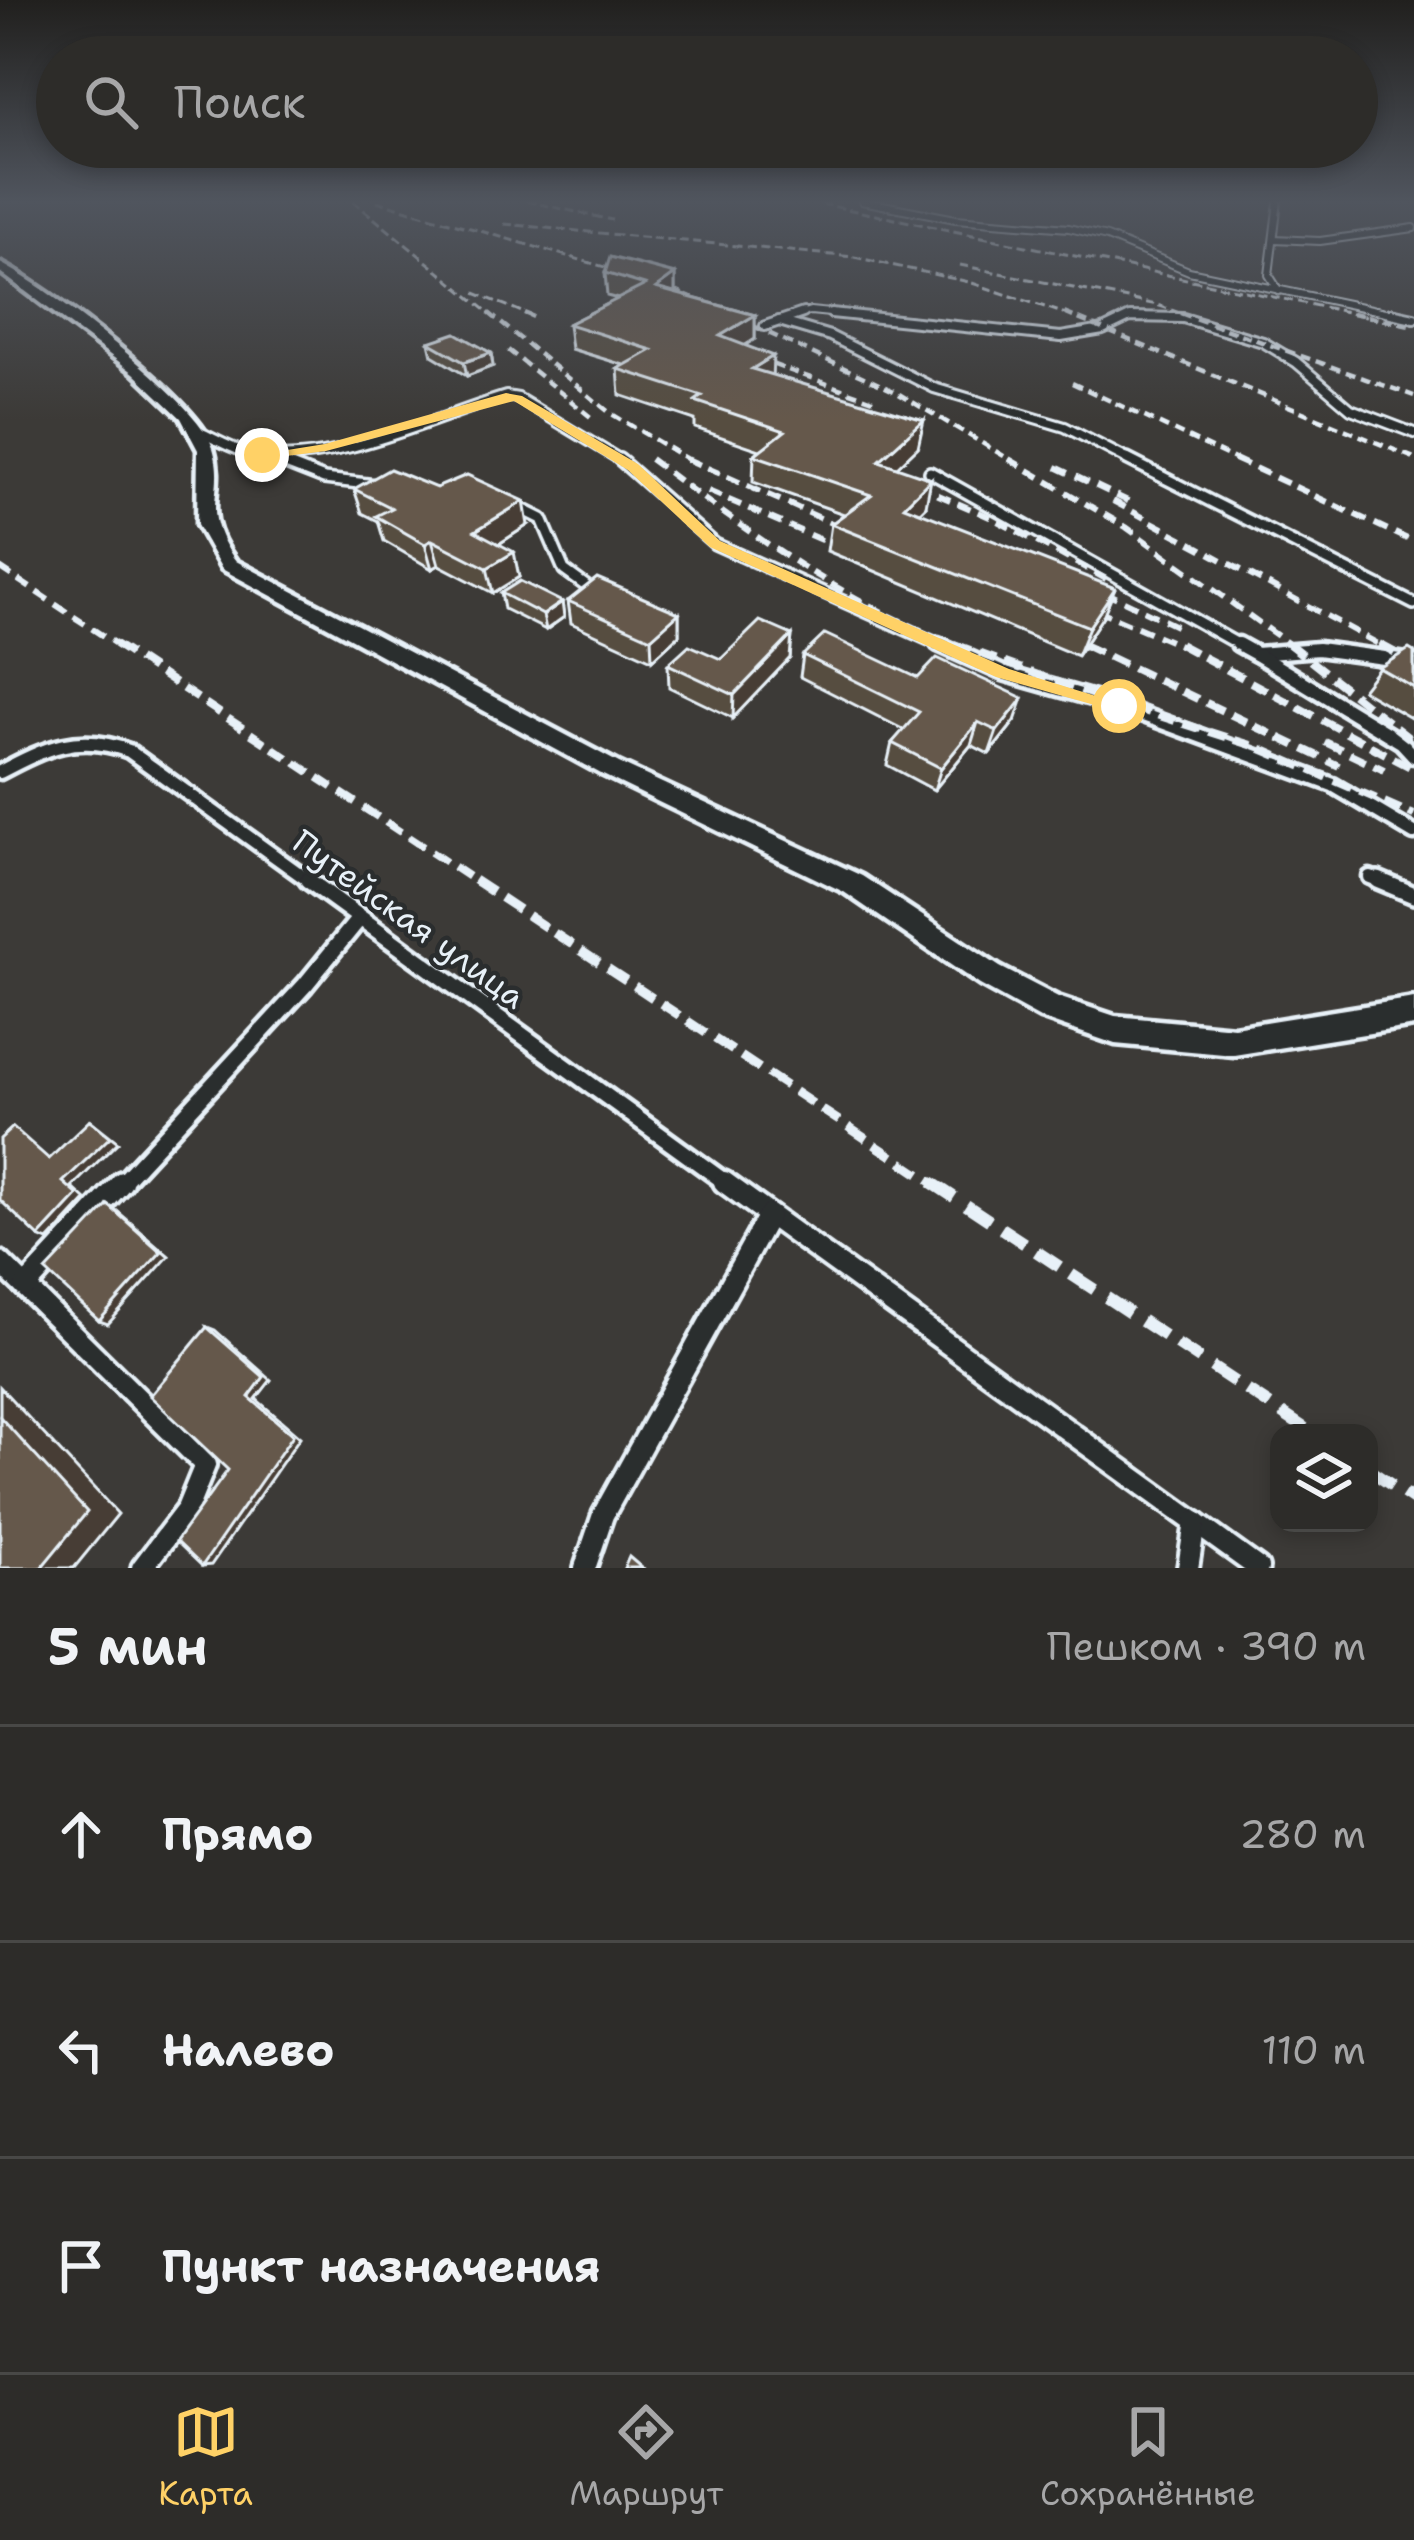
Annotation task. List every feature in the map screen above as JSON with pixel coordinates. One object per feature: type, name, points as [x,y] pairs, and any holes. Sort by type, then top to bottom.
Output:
[{"type":"street","points":[[11,274],[138,371],[200,433],[206,454],[201,500],[205,530],[229,565],[611,769],[853,884],[990,976],[1050,1009],[1115,1030],[1234,1041],[1414,1012]]},
{"type":"lane","points":[[1203,274],[1414,318]]},
{"type":"lane","points":[[1269,274],[1280,291]]},
{"type":"lane","points":[[765,326],[810,311],[1061,337],[1103,330],[1130,317],[1183,318],[1263,342],[1296,362],[1351,410],[1414,433]]},
{"type":"lane","points":[[779,321],[816,330],[934,388],[1065,428],[1414,604]]},
{"type":"lane","points":[[262,455],[326,447],[506,396],[518,398],[633,467],[715,544],[1003,673],[1119,706],[1333,785],[1414,833]]},
{"type":"lane","points":[[200,433],[323,479],[398,485]]},
{"type":"lane","points":[[930,472],[1029,523],[1256,655],[1401,742],[1414,756]]},
{"type":"lane","points":[[494,498],[542,519],[564,570],[586,586]]},
{"type":"lane","points":[[1256,655],[1318,649],[1414,662]]},
{"type":"lane","name":"Путейская улица","points":[[0,772],[75,738],[98,737],[130,751],[1258,1568]]},
{"type":"lane","points":[[1370,877],[1414,895]]},
{"type":"lane","points":[[25,1287],[305,985],[358,920]]},
{"type":"lane","points":[[585,1568],[603,1515],[769,1215]]},
{"type":"lane","points":[[0,1262],[205,1465],[187,1509],[142,1568]]},
{"type":"lane","points":[[1188,1568],[1195,1522]]},
{"type":"building","points":[[609,274],[675,274],[656,288],[755,315],[720,336],[773,356],[752,369],[924,420],[879,461],[931,479],[904,506],[1115,588],[1089,627],[831,524],[871,495],[754,455],[785,431],[695,401],[702,396],[618,369],[652,350],[568,324],[645,285]]},
{"type":"building","points":[[456,333],[491,353],[464,362],[429,342]]},
{"type":"building","points":[[390,469],[436,488],[467,475],[524,501],[475,531],[514,552],[487,568],[432,540],[425,544],[376,516],[392,508],[354,489]]},
{"type":"building","points":[[597,578],[679,613],[651,638],[568,601]]},
{"type":"building","points":[[520,581],[562,602],[543,615],[501,593]]},
{"type":"building","points":[[760,621],[792,635],[734,695],[668,664],[689,645],[721,659]]},
{"type":"building","points":[[825,634],[918,678],[937,658],[1023,698],[997,731],[978,722],[941,768],[892,743],[919,712],[803,655]]},
{"type":"building","points":[[1409,649],[1414,652],[1414,688],[1379,668]]},
{"type":"building","points":[[90,1120],[110,1137],[63,1182],[78,1195],[39,1237],[0,1200],[0,1139],[13,1127],[49,1159]]},
{"type":"building","points":[[108,1205],[161,1252],[99,1321],[46,1271]]},
{"type":"building","points":[[207,1327],[264,1377],[249,1397],[293,1435],[202,1566],[176,1541],[228,1470],[150,1396]]},
{"type":"building","points":[[0,1417],[87,1512],[41,1568],[0,1568]]},
{"type":"building","points":[[629,1557],[642,1568],[624,1568]]},
{"type":"railway","points":[[442,274],[493,316]]},
{"type":"railway","points":[[630,274],[732,316]]},
{"type":"railway","points":[[933,274],[1068,315]]},
{"type":"railway","points":[[1005,274],[1157,305],[1189,316]]},
{"type":"railway","points":[[1163,274],[1366,316]]},
{"type":"railway","points":[[475,293],[532,316]]},
{"type":"railway","points":[[489,313],[610,413],[692,462]]},
{"type":"railway","points":[[524,313],[536,318]]},
{"type":"railway","points":[[725,313],[894,391],[1014,462]]},
{"type":"railway","points":[[1064,313],[1068,315]]},
{"type":"railway","points":[[1180,313],[1414,396]]},
{"type":"railway","points":[[1352,313],[1414,326]]},
{"type":"railway","points":[[1068,315],[1414,458]]},
{"type":"railway","points":[[508,350],[592,418]]},
{"type":"railway","points":[[743,354],[873,400]]},
{"type":"railway","points":[[1072,383],[1241,462]]},
{"type":"railway","points":[[650,459],[838,588],[963,647]]},
{"type":"railway","points":[[687,459],[854,533]]},
{"type":"railway","points":[[1009,459],[1126,527],[1291,646]]},
{"type":"railway","points":[[1235,459],[1414,542]]},
{"type":"railway","points":[[1056,467],[1132,503]]},
{"type":"railway","points":[[897,477],[992,518],[1106,579]]},
{"type":"railway","points":[[708,491],[835,546]]},
{"type":"railway","points":[[1113,501],[1384,647]]},
{"type":"railway","points":[[0,568],[120,647]]},
{"type":"railway","points":[[1084,582],[1176,626]]},
{"type":"railway","points":[[1076,601],[1184,647]]},
{"type":"railway","points":[[115,644],[478,883]]},
{"type":"railway","points":[[954,644],[1254,746],[1414,815]]},
{"type":"railway","points":[[1179,644],[1414,769]]},
{"type":"railway","points":[[1379,644],[1414,663]]},
{"type":"railway","points":[[1088,647],[1084,645],[1339,766]]},
{"type":"railway","points":[[1291,646],[1414,742]]},
{"type":"railway","points":[[1325,742],[1384,770]]},
{"type":"railway","points":[[474,880],[936,1185]]},
{"type":"railway","points":[[931,1182],[1298,1424]]},
{"type":"railway","points":[[1378,1476],[1414,1500]]},
{"type":"route","points":[[262,455],[326,447],[506,396],[518,398],[633,467],[715,544],[1003,673],[1119,706]]}]
